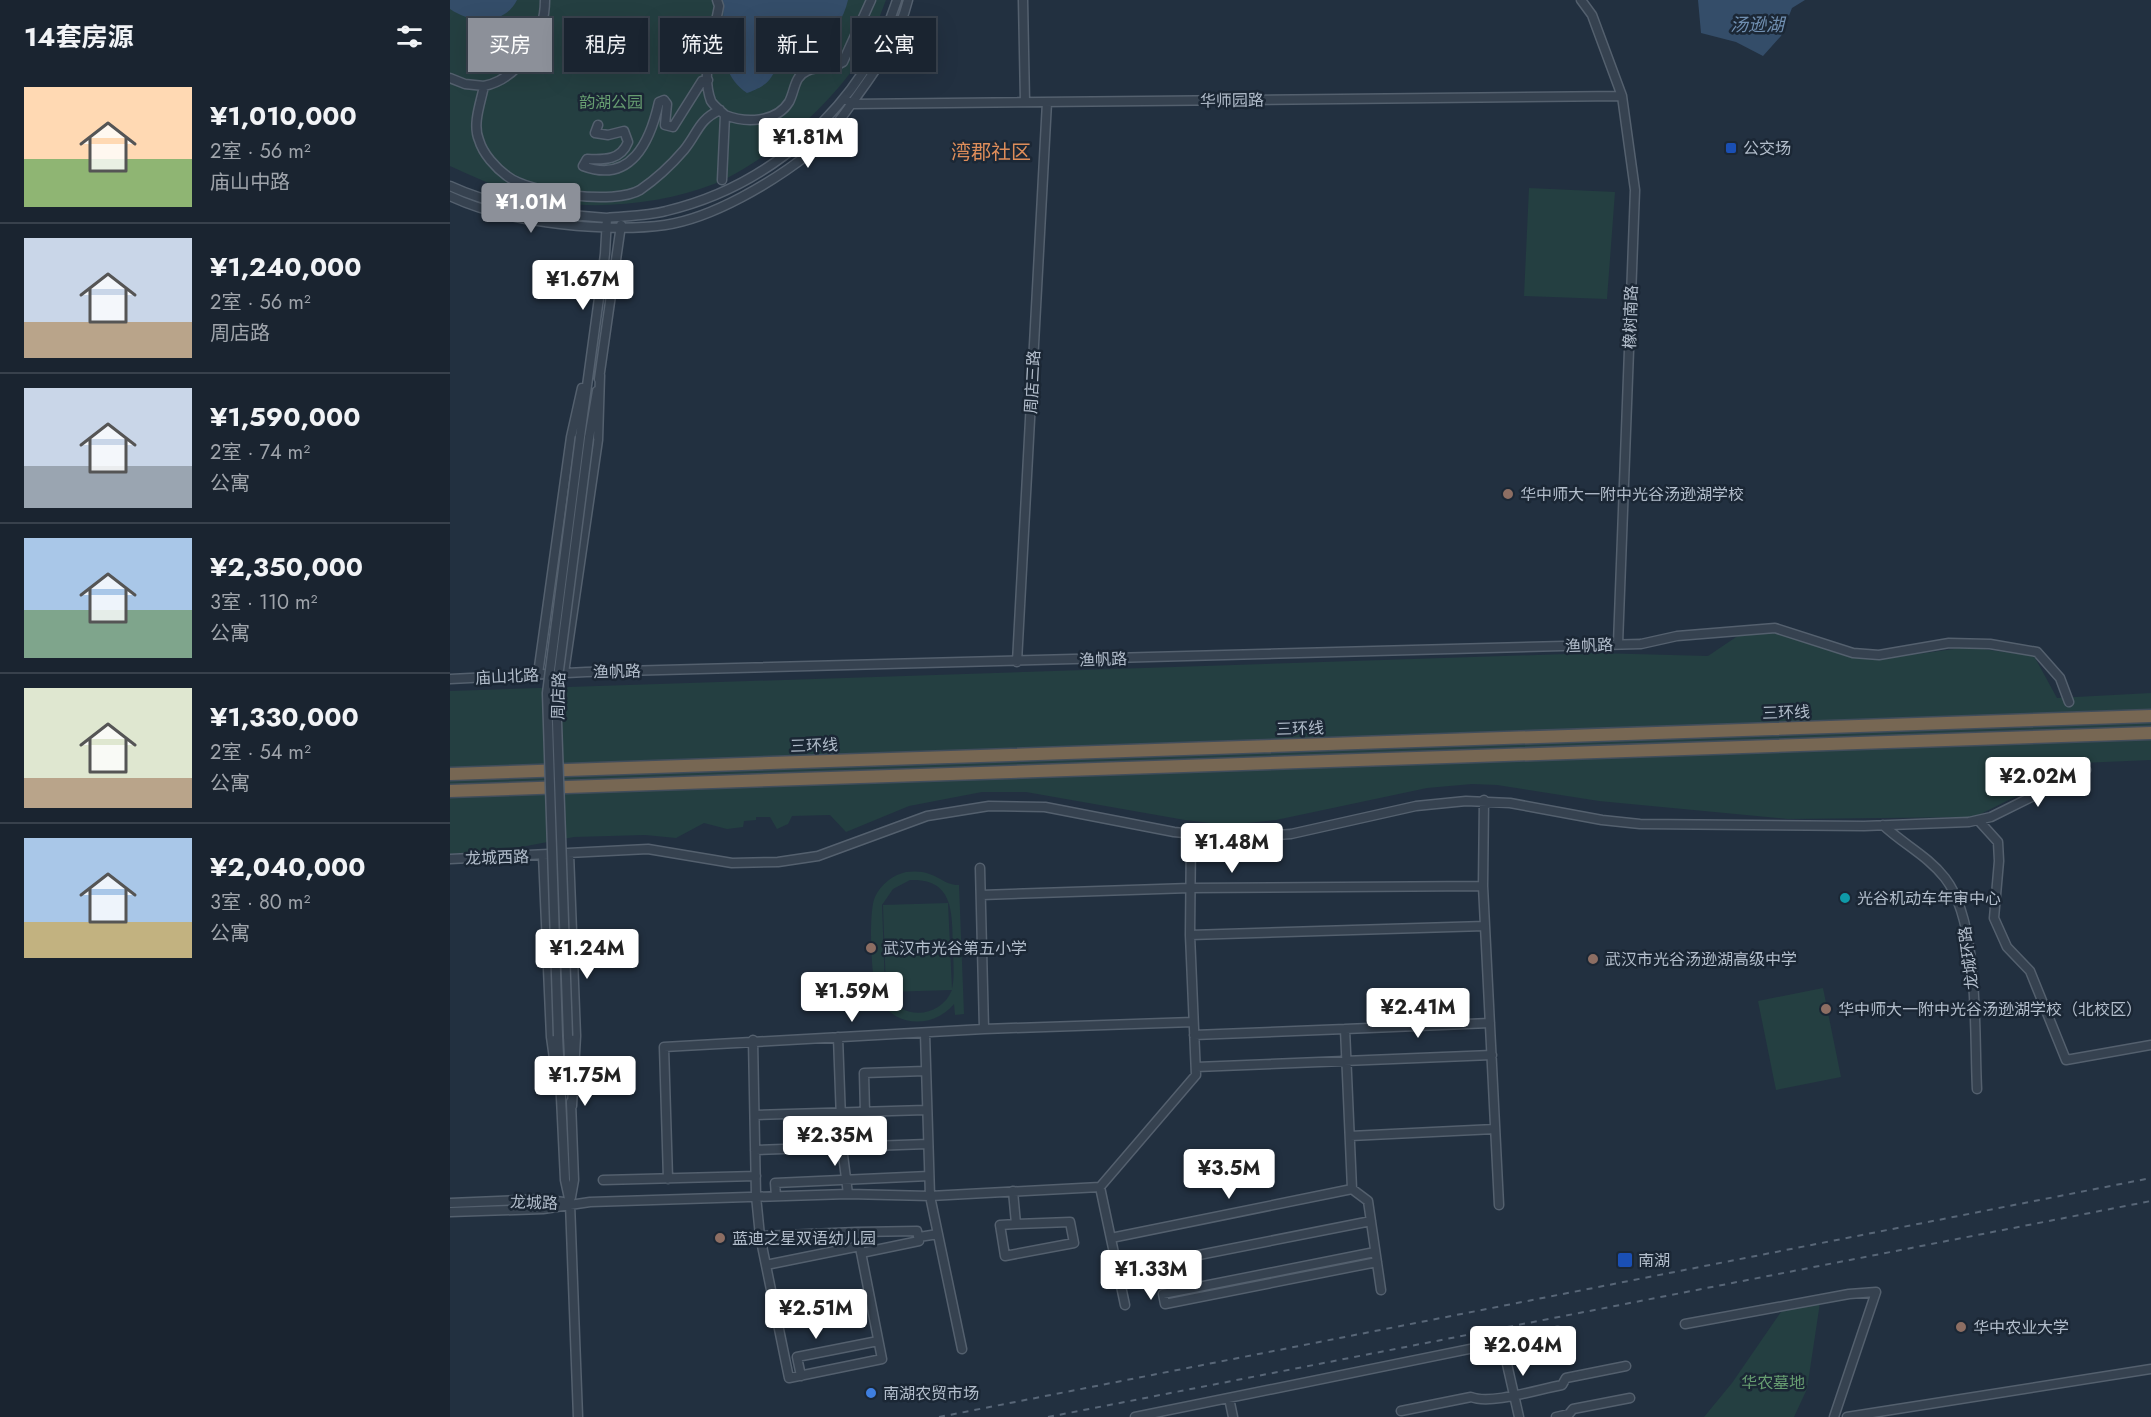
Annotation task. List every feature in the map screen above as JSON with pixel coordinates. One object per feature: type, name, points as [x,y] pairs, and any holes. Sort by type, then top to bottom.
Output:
[{"type":"highway","name":"三环线","points":[[450,774],[2151,716]]},
{"type":"highway","name":"三环线","points":[[450,791],[2151,733]]},
{"type":"street","points":[[450,78],[465,84],[484,86],[495,84],[519,66],[541,28],[545,0]]},
{"type":"street","points":[[717,0],[719,6],[708,80],[712,103],[722,112],[734,118],[755,120],[769,118],[784,108],[795,82],[806,71],[836,66],[843,62],[871,0]]},
{"type":"street","points":[[450,186],[470,195],[534,212],[607,218],[664,212],[700,202],[756,174],[804,142],[848,101],[889,24],[897,0]]},
{"type":"street","points":[[450,196],[467,204],[532,221],[606,229],[666,225],[704,214],[735,200],[812,151],[848,101],[881,63],[904,16],[908,0]]},
{"type":"street","points":[[1023,0],[1025,102]]},
{"type":"street","name":"橡树南路","points":[[1581,0],[1592,15],[1622,96],[1635,190],[1618,644]]},
{"type":"street","points":[[598,125],[595,133],[608,135],[624,132],[628,142],[618,155],[610,158],[587,159],[583,166],[598,172],[620,169],[639,154],[656,116],[659,102],[664,100],[668,104],[665,125],[673,127],[696,88],[702,81],[708,80]]},
{"type":"street","points":[[484,86],[477,119],[478,140],[489,158],[508,177],[525,185],[572,195],[622,197],[638,191],[686,148],[706,116],[722,112]]},
{"type":"street","name":"华师园路","points":[[848,101],[1047,102],[1622,96]]},
{"type":"street","name":"周店三路","points":[[1017,662],[1047,102]]},
{"type":"street","points":[[722,112],[722,180]]},
{"type":"street","name":"周店路","points":[[584,438],[600,375],[621,217]]},
{"type":"street","name":"周店路","points":[[570,1180],[562,1106],[563,1036],[556,693],[584,438],[587,373],[607,218]]},
{"type":"street","points":[[538,674],[571,437],[577,405],[587,373]]},
{"type":"street","points":[[564,673],[598,440],[600,375]]},
{"type":"street","name":"渔帆路","points":[[564,673],[1641,644],[1677,636],[1775,628],[1862,653],[1890,653],[1949,643],[1990,644],[2037,652],[2060,678],[2069,702]]},
{"type":"street","name":"庙山北路","points":[[450,679],[564,673]]},
{"type":"street","points":[[2086,770],[1979,821],[1998,842],[1999,861],[1994,918],[2007,947],[2030,971],[2066,1059],[2151,1046]]},
{"type":"street","points":[[1484,800],[1483,886],[1499,1205]]},
{"type":"street","name":"龙城西路","points":[[450,859],[648,849],[732,862],[791,861],[828,853],[927,816],[989,806],[1045,807],[1191,834],[1235,838],[1275,836],[1416,806],[1484,800],[1556,809],[1589,818],[1640,824],[1883,825],[1979,821]]},
{"type":"street","name":"龙城环路","points":[[1883,825],[1940,872],[1954,891],[1962,910],[1972,974],[1977,1089]]},
{"type":"street","points":[[570,1203],[848,1194],[930,1196],[1100,1187],[1196,1075],[1190,935],[1191,834]]},
{"type":"street","points":[[569,853],[576,1036],[572,1106]]},
{"type":"street","points":[[543,855],[551,1037],[562,1106]]},
{"type":"street","points":[[980,868],[984,1029]]},
{"type":"street","points":[[981,895],[1190,888],[1483,886]]},
{"type":"street","points":[[1190,935],[1485,926]]},
{"type":"street","points":[[668,1179],[664,1047],[753,1040],[984,1029],[1193,1022]]},
{"type":"street","points":[[1194,1035],[1490,1023]]},
{"type":"street","points":[[1345,1029],[1352,1189]]},
{"type":"street","points":[[925,1033],[930,1196],[962,1349]]},
{"type":"street","name":"周店路","points":[[563,1036],[572,1106],[570,1180]]},
{"type":"street","points":[[838,1036],[842,1146],[848,1194]]},
{"type":"street","points":[[753,1040],[756,1196],[760,1236],[789,1378],[882,1359],[857,1232]]},
{"type":"street","points":[[1196,1067],[1492,1056]]},
{"type":"street","points":[[865,1113],[864,1073],[925,1071]]},
{"type":"street","points":[[755,1115],[926,1110]]},
{"type":"street","points":[[1350,1136],[1496,1129]]},
{"type":"street","points":[[755,1150],[928,1144]]},
{"type":"street","points":[[603,1180],[756,1176]]},
{"type":"street","points":[[776,1196],[776,1183],[929,1176]]},
{"type":"street","points":[[570,1180],[578,1417]]},
{"type":"street","points":[[1100,1187],[1125,1305]]},
{"type":"street","points":[[1111,1238],[1352,1189],[1368,1201],[1381,1290]]},
{"type":"street","points":[[1013,1191],[1016,1224]]},
{"type":"street","name":"龙城路","points":[[450,1203],[542,1199],[570,1203]]},
{"type":"street","name":"龙城路","points":[[450,1212],[543,1209],[570,1203]]},
{"type":"street","points":[[1118,1271],[1371,1221]]},
{"type":"street","points":[[1070,1222],[1074,1243],[1005,1256],[1000,1225],[1016,1224],[1070,1222]]},
{"type":"street","points":[[760,1236],[917,1231],[919,1241],[766,1265]]},
{"type":"street","points":[[918,1237],[938,1234]]},
{"type":"street","points":[[1375,1252],[1163,1294],[1165,1304],[1377,1262]]},
{"type":"street","points":[[1282,1270],[1284,1281]]},
{"type":"street","points":[[1685,1324],[1849,1293],[1876,1292],[1834,1417]]},
{"type":"street","points":[[1135,1417],[1558,1331]]},
{"type":"street","points":[[801,1376],[797,1357],[878,1341]]},
{"type":"street","points":[[1502,1342],[1519,1417]]},
{"type":"street","points":[[1401,1411],[1471,1396],[1480,1401],[1562,1385],[1566,1378],[1626,1366]]},
{"type":"street","points":[[1847,1417],[2151,1369]]},
{"type":"street","points":[[1229,1398],[1233,1417]]},
{"type":"street","points":[[1556,1417],[1569,1414],[1573,1409],[1630,1398]]},
{"type":"green space","name":"韵湖公园","points":[[450,0],[886,0],[879,18],[852,18],[852,70],[830,98],[794,132],[754,163],[714,184],[650,201],[582,205],[527,197],[450,166]]},
{"type":"green space","points":[[1529,188],[1615,192],[1607,299],[1524,296]]},
{"type":"green space","points":[[1748,629],[1800,636],[1842,655],[1882,659],[1968,647],[2034,656],[2057,698],[2151,693],[2151,760],[2081,763],[1975,817],[1788,819],[1599,801],[1497,785],[1472,784],[1427,788],[1276,820],[1227,825],[1185,820],[1026,792],[982,792],[909,806],[846,832],[830,815],[792,816],[788,824],[777,829],[770,817],[756,817],[756,820],[744,821],[743,827],[727,829],[704,823],[676,838],[645,835],[574,837],[495,852],[450,854],[450,691],[1596,653],[1708,656]]},
{"type":"green space","points":[[924,872],[959,885],[964,1014],[955,1015],[954,1004],[936,1018],[914,1022],[894,1015],[878,997],[872,963],[873,905],[875,897],[884,884],[901,873]],"holes":[[[910,880],[925,881],[936,885],[948,901],[952,923],[954,974],[952,989],[948,903],[883,905],[886,991],[885,989],[882,905],[893,889]],[[952,990],[939,1007],[920,1013],[901,1008],[886,992]]]},
{"type":"green space","points":[[1823,988],[1841,1077],[1776,1090],[1758,1001]]},
{"type":"green space","name":"华农墓地","points":[[1821,1296],[1807,1389],[1794,1417],[1704,1417],[1732,1383],[1785,1306]]},
{"type":"water","points":[[450,0],[517,0],[504,14],[496,18],[468,18],[450,9]]},
{"type":"water","points":[[723,0],[848,0],[840,19],[756,18],[756,72],[775,72],[766,83],[747,93],[737,84],[729,72],[744,72],[744,18],[723,18]]},
{"type":"water","name":"汤逊湖","points":[[1698,0],[1805,0],[1792,8],[1781,36],[1763,56],[1736,42],[1701,33]]},
{"type":"railway","points":[[939,1417],[2151,1178]]},
{"type":"railway","points":[[1048,1417],[2151,1201]]},
{"type":"place","name":"公交场","points":[[1731,148]]},
{"type":"place","name":"华中师大一附中光谷汤逊湖学校","points":[[1508,494]]},
{"type":"place","name":"光谷机动车年审中心","points":[[1845,898]]},
{"type":"place","name":"武汉市光谷第五小学","points":[[871,948]]},
{"type":"place","name":"武汉市光谷汤逊湖高级中学","points":[[1593,959]]},
{"type":"place","name":"华中师大一附中光谷汤逊湖学校（北校区）","points":[[1826,1009]]},
{"type":"place","name":"蓝迪之星双语幼儿园","points":[[720,1238]]},
{"type":"place","name":"南湖","points":[[1625,1260]]},
{"type":"place","name":"华中农业大学","points":[[1961,1327]]},
{"type":"place","name":"南湖农贸市场","points":[[871,1393]]},
{"type":"district","name":"湾郡社区","points":[[991,152]]}]
